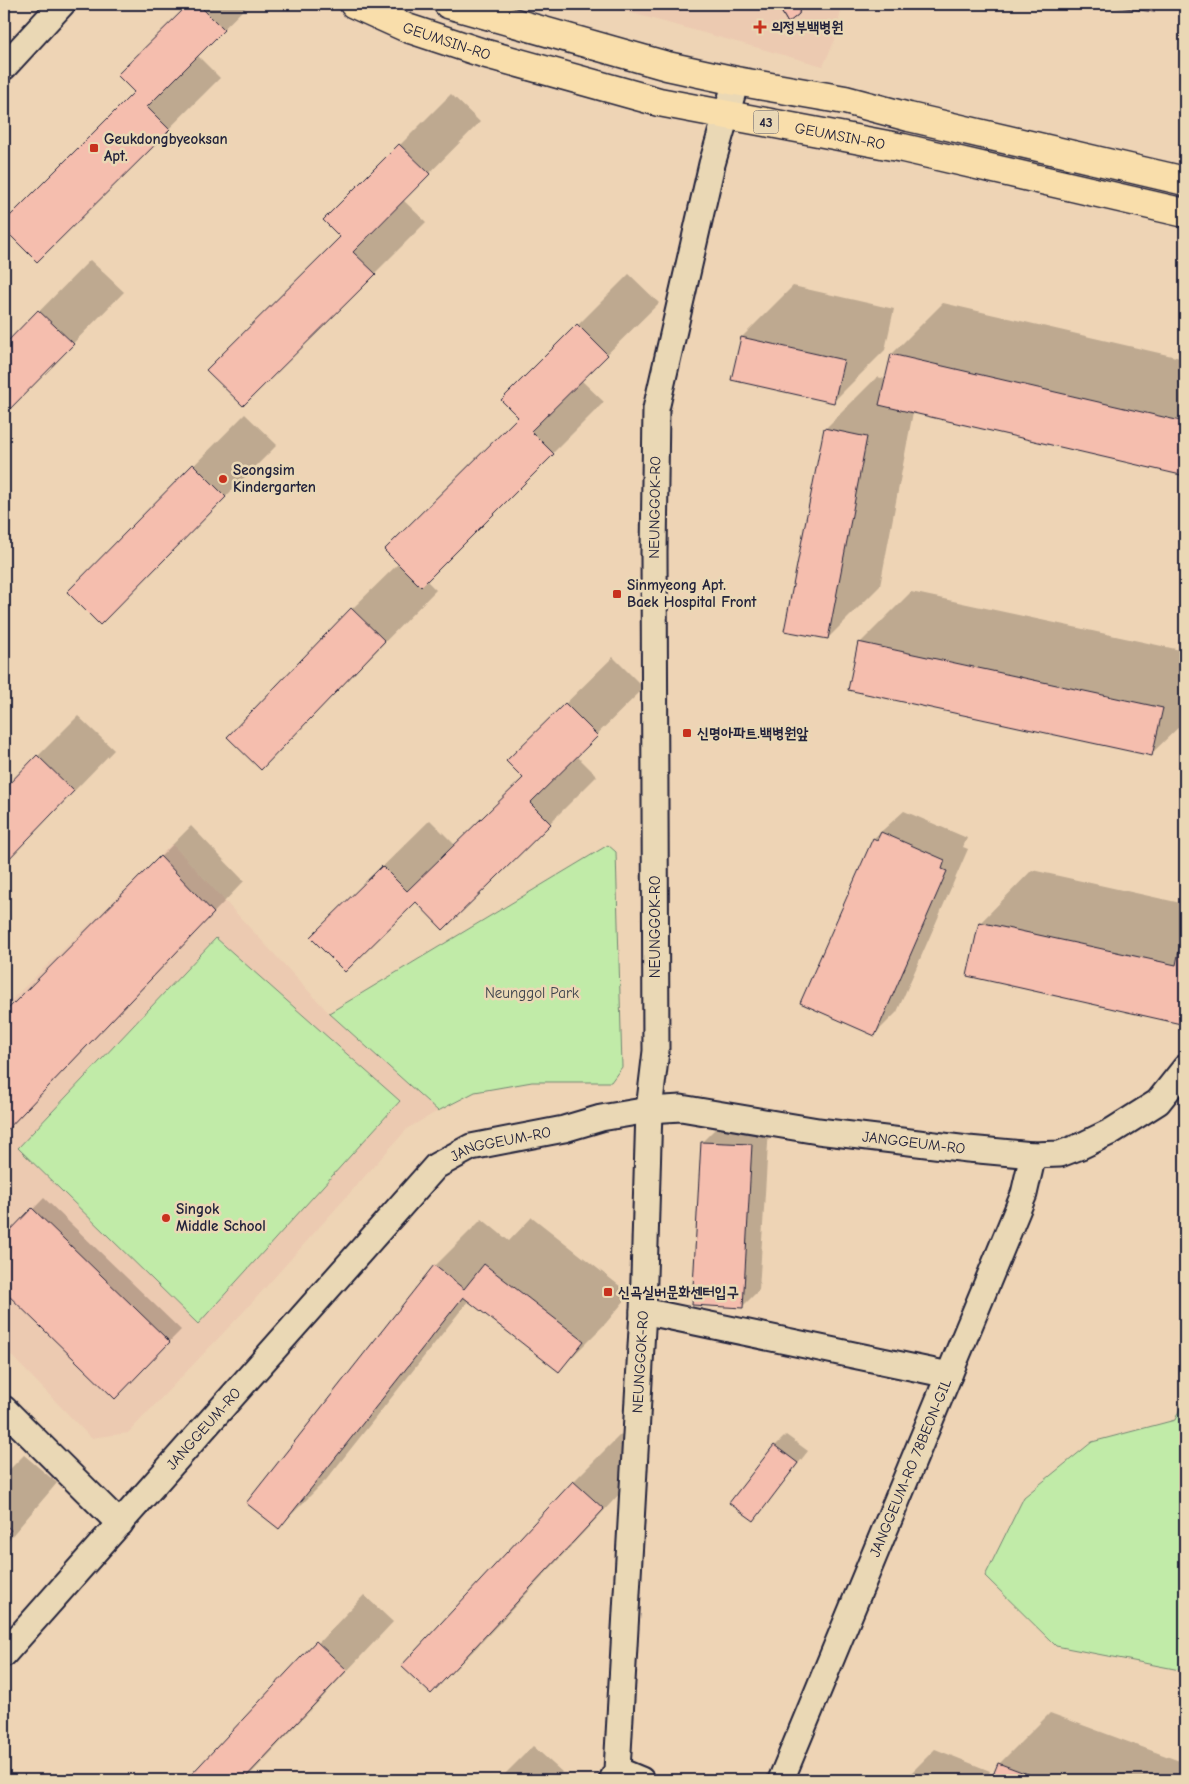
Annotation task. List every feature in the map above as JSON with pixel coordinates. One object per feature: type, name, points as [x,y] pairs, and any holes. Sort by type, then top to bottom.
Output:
[{"type":"main road","name":"GEUMSIN-RO","points":[[354,4],[408,28],[483,53],[659,102],[903,148],[1185,213]]},
{"type":"main road","name":"43","points":[[448,4],[667,66],[736,82],[845,100],[1185,181]]},
{"type":"street","points":[[4,67],[62,4]]},
{"type":"street","name":"NEUNGGOK-RO","points":[[615,1775],[643,1311],[649,1110],[656,1051],[654,552],[656,409],[712,164],[728,116],[736,82]]},
{"type":"street","name":"JANGGEUM-RO","points":[[4,1654],[436,1166],[471,1147],[649,1110],[681,1108],[818,1132],[1033,1155],[1060,1154],[1112,1131],[1158,1102],[1180,1083]]},
{"type":"street","name":"JANGGEUM-RO 78BEON-GIL","points":[[780,1780],[1024,1194],[1033,1155]]},
{"type":"street","points":[[643,1311],[948,1375]]},
{"type":"street","points":[[4,1409],[120,1524]]},
{"type":"street","points":[[615,1775],[641,1780]]},
{"type":"shaded area","name":"의정부백병원","points":[[599,4],[842,4],[835,40],[823,66]]},
{"type":"shaded area","name":"Singok Middle School","points":[[172,844],[329,1013],[438,1111],[408,1128],[247,1308],[128,1433],[91,1438],[4,1348],[4,1007]]},
{"type":"green space","name":"Neunggol Park","points":[[608,845],[616,852],[622,1067],[611,1082],[532,1082],[475,1092],[438,1111],[329,1013]]},
{"type":"green space","points":[[216,938],[400,1101],[198,1324],[18,1148]]},
{"type":"green space","points":[[1185,1397],[1185,1671],[1056,1646],[985,1576],[1024,1497],[1092,1442],[1175,1420]]},
{"type":"building","points":[[189,4],[198,4],[224,30],[147,107],[170,130],[37,262],[4,229],[4,222],[134,92],[117,75]]},
{"type":"building","points":[[782,4],[800,4],[799,14],[788,23],[781,11]]},
{"type":"building","points":[[782,4],[800,4],[799,14],[788,23],[781,11]]},
{"type":"building","points":[[1098,4],[1155,4],[1154,12]]},
{"type":"building","points":[[399,144],[430,174],[353,252],[376,274],[243,406],[206,370],[340,237],[323,220]]},
{"type":"building","points":[[38,310],[74,344],[4,415],[4,345]]},
{"type":"building","points":[[577,324],[608,355],[531,431],[554,454],[421,587],[384,550],[518,417],[501,400]]},
{"type":"building","points":[[741,337],[844,360],[834,403],[731,380]]},
{"type":"building","points":[[891,354],[1185,422],[1185,476],[879,405]]},
{"type":"building","points":[[824,428],[867,437],[828,639],[784,631]]},
{"type":"building","points":[[193,464],[226,497],[100,625],[67,592]]},
{"type":"building","points":[[351,608],[385,641],[261,770],[227,737]]},
{"type":"building","points":[[858,642],[1163,708],[1152,756],[848,690]]},
{"type":"building","points":[[565,703],[598,736],[530,803],[551,824],[443,930],[416,902],[345,972],[310,937],[382,866],[407,891],[523,778],[506,761]]},
{"type":"building","points":[[37,755],[74,791],[4,864],[4,789]]},
{"type":"building","points":[[881,832],[945,860],[942,869],[947,871],[875,1036],[800,1003],[873,838],[877,840]]},
{"type":"building","points":[[160,856],[214,913],[4,1133],[4,1013]]},
{"type":"building","points":[[979,922],[1176,965],[1185,922],[1185,1007],[1181,1024],[967,976]]},
{"type":"building","points":[[701,1142],[752,1144],[743,1308],[692,1305]]},
{"type":"building","points":[[32,1208],[170,1342],[115,1399],[4,1291],[4,1237]]},
{"type":"building","points":[[484,1264],[584,1341],[559,1372],[463,1297],[279,1529],[246,1503],[434,1265],[464,1289]]},
{"type":"building","points":[[774,1445],[798,1463],[754,1521],[729,1503]]},
{"type":"building","points":[[573,1481],[604,1509],[431,1694],[401,1666]]},
{"type":"building","points":[[4,1524],[11,1530],[4,1539]]},
{"type":"building","points":[[316,1641],[347,1670],[243,1780],[186,1780]]},
{"type":"building","points":[[998,1763],[1043,1780],[991,1780]]},
{"type":"place","name":"의정부백병원","points":[[760,27]]},
{"type":"place","name":"Geukdongbyeoksan Apt.","points":[[94,148]]},
{"type":"place","name":"Seongsim Kindergarten","points":[[223,479]]},
{"type":"place","name":"Sinmyeong Apt. Baek Hospital Front","points":[[617,594]]},
{"type":"place","name":"신명아파트.백병원앞","points":[[687,733]]},
{"type":"place","name":"Singok Middle School","points":[[166,1218]]},
{"type":"place","name":"신곡실버문화센터입구","points":[[608,1292]]}]
